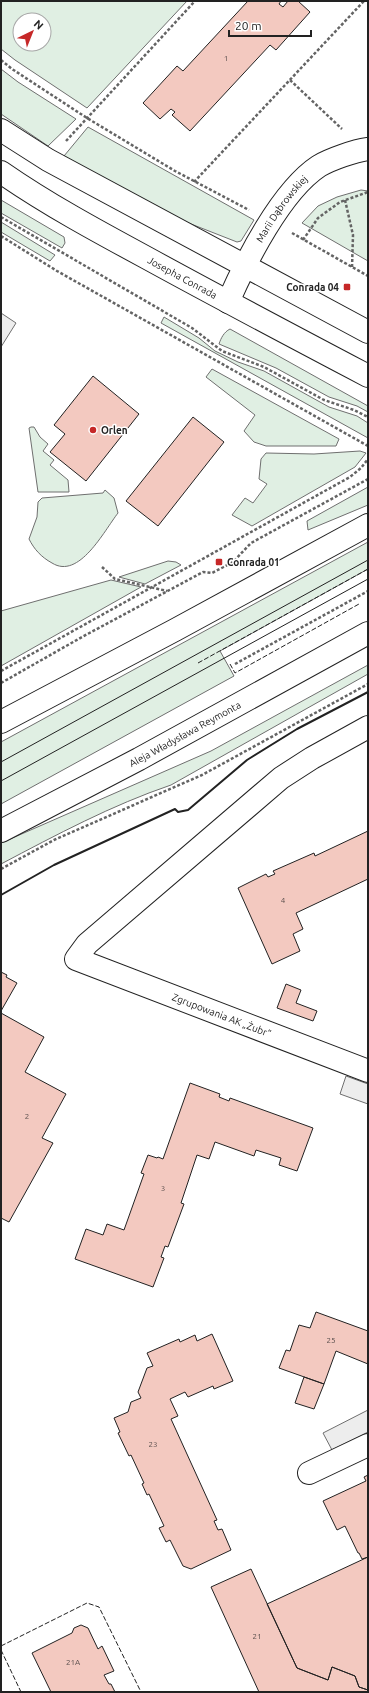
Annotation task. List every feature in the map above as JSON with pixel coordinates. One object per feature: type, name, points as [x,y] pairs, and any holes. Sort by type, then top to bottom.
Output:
[{"type":"street","points":[[1,130],[48,160],[368,332]]},
{"type":"street","name":"Marii Dąbrowskiej","points":[[228,302],[244,265],[271,222],[297,186],[320,165],[366,149]]},
{"type":"street","name":"Josepha Conrada","points":[[1,172],[23,188],[95,230],[368,376]]},
{"type":"street","points":[[1,722],[182,627],[368,525]]},
{"type":"street","name":"Aleja Władysława Reymonta","points":[[1,831],[139,759],[368,633]]},
{"type":"street","name":"Zgrupowania AK „Żubr”","points":[[368,728],[312,758],[281,778],[87,944],[76,959],[368,1071]]},
{"type":"street","points":[[309,1473],[368,1444]]},
{"type":"path","points":[[48,160],[195,1]]},
{"type":"path","points":[[194,182],[364,1]]},
{"type":"path","points":[[1,60],[12,69],[86,118],[194,182],[271,222],[368,276]]},
{"type":"path","points":[[290,80],[366,149]]},
{"type":"path","points":[[303,240],[318,218],[340,202],[368,192]]},
{"type":"path","points":[[345,200],[353,235],[352,268]]},
{"type":"path","points":[[1,217],[192,328],[222,351],[264,367],[324,400],[354,410],[368,417]]},
{"type":"path","points":[[1,236],[64,275],[368,446]]},
{"type":"path","points":[[1,671],[350,477],[361,468],[368,459]]},
{"type":"path","points":[[1,683],[82,637],[203,572],[212,573],[233,562],[251,543],[368,479]]},
{"type":"path","points":[[102,567],[115,579],[168,591]]},
{"type":"path","points":[[235,664],[368,592]]},
{"type":"path","points":[[1,868],[54,840],[202,775],[368,684]]},
{"type":"green space","points":[[1,1],[187,1],[87,108],[1,49]]},
{"type":"green space","points":[[1,69],[18,82],[76,119],[48,146],[1,114]]},
{"type":"green space","points":[[88,127],[254,220],[241,241],[237,242],[168,215],[64,156]]},
{"type":"green space","points":[[361,190],[368,191],[368,261],[302,223],[318,206],[337,197]]},
{"type":"green space","points":[[1,200],[64,237],[65,243],[62,248],[1,213]]},
{"type":"green space","points":[[1,222],[55,255],[50,261],[1,232]]},
{"type":"green space","points":[[164,317],[199,338],[215,351],[238,362],[264,371],[329,407],[357,416],[368,423],[368,438],[161,323]]},
{"type":"green space","points":[[230,329],[368,406],[368,412],[357,406],[329,397],[276,368],[219,344],[223,335]]},
{"type":"green space","points":[[212,369],[339,439],[336,446],[266,446],[254,442],[244,431],[255,415],[206,377]]},
{"type":"green space","points":[[34,427],[40,437],[48,444],[43,451],[54,460],[50,465],[68,480],[69,492],[38,492],[29,428]]},
{"type":"green space","points":[[360,451],[366,453],[355,467],[252,526],[232,515],[245,498],[253,503],[267,484],[259,479],[261,459],[266,453],[314,454]]},
{"type":"green space","points":[[368,487],[368,505],[308,530],[307,521]]},
{"type":"green space","points":[[105,490],[114,498],[118,513],[90,551],[72,565],[62,566],[52,563],[44,558],[29,539],[37,517],[38,502],[42,498],[103,493]]},
{"type":"green space","points":[[368,542],[368,569],[220,651],[234,676],[1,804],[1,742]]},
{"type":"green space","points":[[168,561],[176,562],[181,565],[145,584],[119,577]]},
{"type":"green space","points":[[111,580],[141,587],[1,666],[1,611]]},
{"type":"green space","points":[[368,665],[368,674],[171,785],[106,811],[1,864],[1,843],[211,751]]},
{"type":"shaded area","points":[[1,313],[16,323],[1,347]]},
{"type":"shaded area","points":[[346,1076],[368,1084],[368,1104],[340,1094]]},
{"type":"shaded area","points":[[368,1410],[368,1432],[332,1450],[323,1433]]},
{"type":"building","points":[[248,1],[281,1],[279,4],[283,7],[288,1],[298,1],[310,12],[276,50],[270,45],[190,131],[172,115],[175,112],[171,109],[160,119],[143,103],[177,66],[183,71]]},
{"type":"building","name":"Orlen","points":[[93,376],[139,414],[86,481],[50,452],[65,434],[54,425]]},
{"type":"building","points":[[193,417],[224,442],[158,526],[126,501]]},
{"type":"building","points":[[368,831],[368,879],[296,913],[303,929],[293,934],[300,951],[272,964],[238,888],[266,874],[268,877],[275,874],[273,871],[314,853],[315,856]]},
{"type":"building","points":[[1,972],[7,975],[6,977],[17,983],[1,1011]]},
{"type":"building","points":[[286,984],[301,990],[296,1003],[317,1011],[313,1021],[277,1008]]},
{"type":"building","points":[[1,1013],[44,1037],[25,1072],[66,1094],[42,1138],[53,1143],[9,1222],[1,1218]]},
{"type":"building","points":[[190,1083],[220,1094],[219,1097],[229,1101],[230,1098],[313,1128],[297,1171],[279,1165],[281,1158],[256,1150],[254,1156],[215,1142],[209,1159],[197,1155],[181,1203],[184,1204],[168,1247],[165,1246],[161,1257],[164,1258],[153,1287],[75,1259],[86,1229],[103,1235],[107,1224],[124,1230],[144,1174],[141,1173],[148,1155],[163,1159]]},
{"type":"building","points":[[316,1312],[368,1331],[368,1364],[336,1351],[324,1384],[279,1368],[286,1350],[290,1351],[299,1325],[310,1328]]},
{"type":"building","points":[[212,1334],[233,1381],[214,1389],[213,1386],[188,1397],[185,1392],[170,1399],[178,1416],[171,1419],[217,1520],[214,1521],[218,1530],[222,1529],[231,1550],[191,1569],[183,1566],[170,1540],[166,1542],[159,1528],[164,1526],[149,1494],[147,1495],[142,1484],[144,1483],[131,1455],[129,1456],[118,1433],[120,1432],[114,1418],[128,1412],[131,1402],[141,1398],[138,1392],[147,1368],[153,1366],[147,1353],[179,1339],[180,1342],[195,1335],[197,1341]]},
{"type":"building","points":[[304,1377],[324,1384],[314,1409],[295,1403]]},
{"type":"building","points":[[368,1475],[368,1557],[362,1559],[345,1526],[337,1530],[323,1501],[366,1481],[364,1477]]},
{"type":"building","points":[[368,1557],[368,1690],[359,1687],[355,1676],[332,1667],[328,1680],[297,1668],[267,1604]]},
{"type":"building","points":[[251,1569],[297,1668],[328,1680],[332,1667],[355,1676],[359,1687],[368,1690],[368,1692],[259,1692],[211,1587]]},
{"type":"building","points":[[81,1625],[88,1628],[98,1649],[102,1646],[114,1671],[104,1675],[115,1692],[51,1692],[32,1653],[72,1633],[74,1628]]},
{"type":"tram line","points":[[1,762],[368,560]]},
{"type":"tram line","points":[[1,781],[368,579]]},
{"type":"fence","points":[[198,663],[368,569]]},
{"type":"fence","points":[[230,664],[235,673],[359,604]]},
{"type":"fence","points":[[1,1646],[87,1603],[99,1607],[141,1692]]},
{"type":"fence","points":[[1,1650],[21,1692]]},
{"type":"wall","points":[[1,895],[54,865],[175,809],[178,812],[188,810],[247,760],[297,729],[368,692]]},
{"type":"place","name":"Conrada 04","points":[[347,287]]},
{"type":"place","name":"Orlen","points":[[93,430]]},
{"type":"place","name":"Conrada 01","points":[[219,562]]}]
